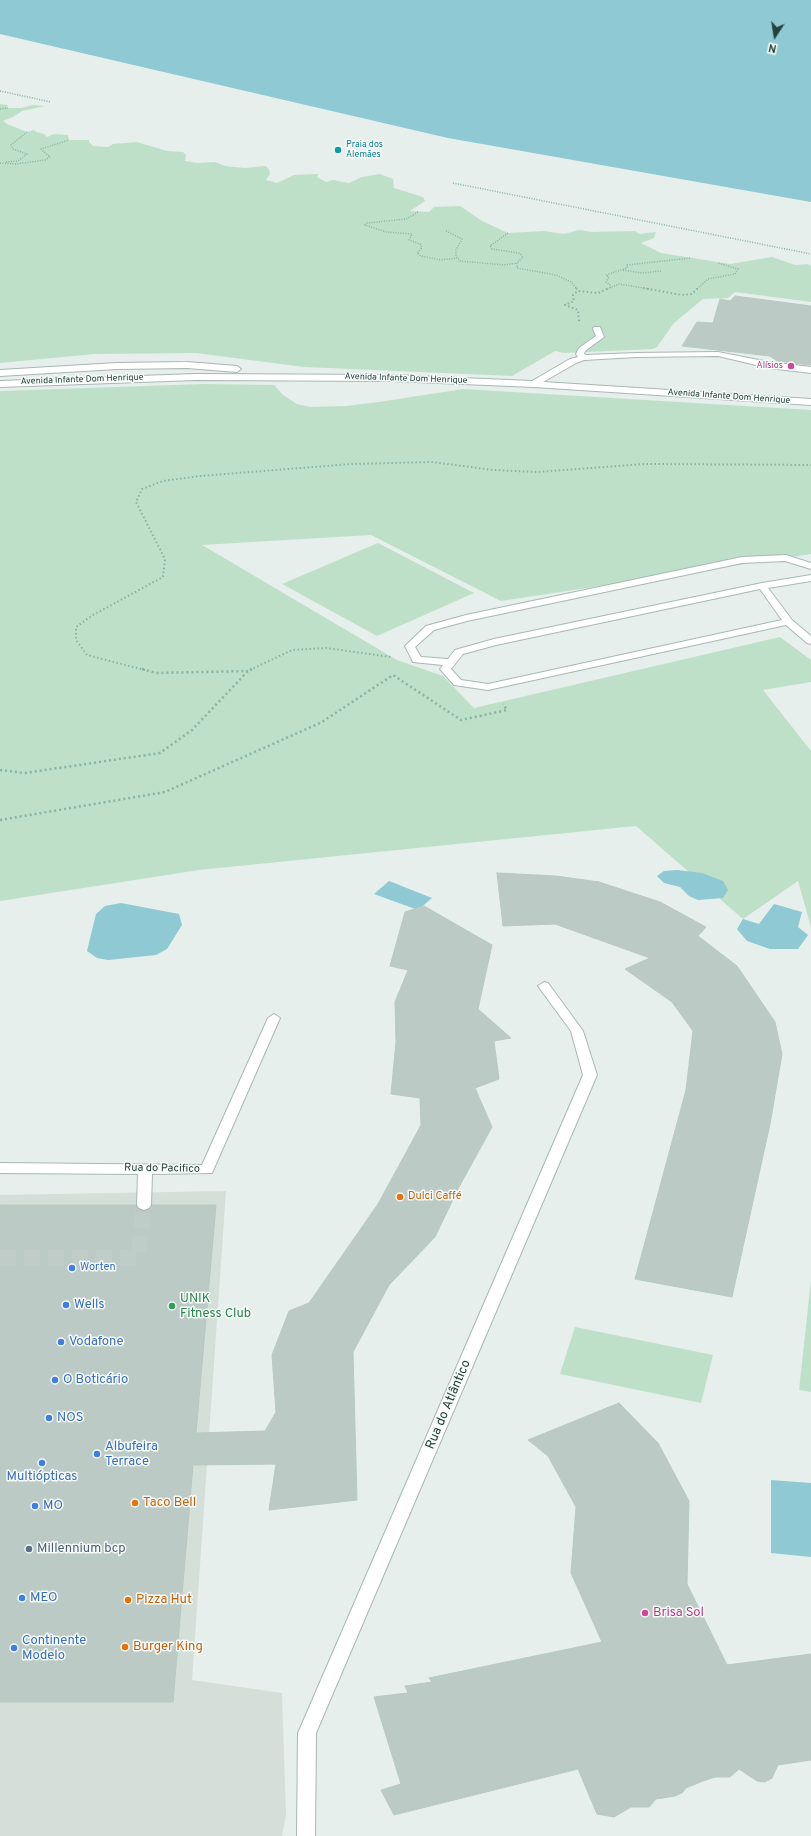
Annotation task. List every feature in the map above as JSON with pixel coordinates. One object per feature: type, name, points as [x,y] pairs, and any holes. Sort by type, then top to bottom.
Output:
[{"type":"street","points":[[584,358],[580,354],[582,350],[600,337],[597,329]]},
{"type":"street","points":[[534,384],[573,361],[584,358],[636,355],[718,354],[769,365],[811,370]]},
{"type":"street","points":[[0,373],[117,366],[187,365],[249,370],[263,376]]},
{"type":"street","name":"Avenida Infante Dom Henrique","points":[[0,384],[188,377],[263,376],[392,378],[534,384],[811,402]]},
{"type":"street","points":[[451,662],[417,660],[410,646],[430,628],[466,618],[742,560],[786,558],[811,566]]},
{"type":"street","points":[[788,622],[488,687],[458,683],[445,669],[459,652],[494,642],[762,586],[811,578]]},
{"type":"street","points":[[762,586],[788,622],[811,641]]},
{"type":"street","name":"Rua do Atlântico","points":[[306,1836],[307,1734],[590,1075],[577,1032],[544,986]]},
{"type":"street","name":"Rua do Pacifico","points":[[0,1168],[207,1170],[274,1018]]},
{"type":"street","points":[[144,1205],[145,1169]]},
{"type":"path","points":[[0,91],[52,102]]},
{"type":"path","points":[[0,109],[8,108]]},
{"type":"path","points":[[0,163],[18,161],[27,154],[13,149],[11,145],[27,132]]},
{"type":"path","points":[[0,163],[16,164],[45,160],[50,157],[41,149],[69,140]]},
{"type":"path","points":[[453,183],[811,254]]},
{"type":"path","points":[[418,212],[406,219],[367,223],[365,225],[386,232],[412,234],[409,240],[420,244],[422,248],[417,253],[421,256],[441,260],[457,258],[460,261],[484,264],[504,265],[517,262],[523,257],[519,253],[508,250],[492,249],[490,246],[508,233]]},
{"type":"path","points":[[446,231],[462,239],[456,250],[457,258]]},
{"type":"path","points":[[610,288],[610,285],[606,282],[609,277],[606,275],[627,268],[627,265],[642,262],[652,263],[673,259],[692,258]]},
{"type":"path","points":[[517,262],[516,268],[556,275],[571,282],[578,291]]},
{"type":"path","points":[[578,310],[565,305],[574,301],[573,295],[578,291],[598,293],[619,284],[682,295],[692,294],[708,279],[735,274],[738,269],[718,263]]},
{"type":"path","points":[[621,270],[642,273],[661,271]]},
{"type":"path","points":[[248,671],[156,673],[87,655],[76,640],[76,627],[93,614],[163,578],[165,559],[136,502],[142,489],[163,481],[200,476],[351,464],[432,462],[493,470],[537,472],[645,464],[811,465]]},
{"type":"path","points":[[0,770],[26,774],[160,753],[192,730],[248,671],[292,650],[319,648],[417,660]]},
{"type":"path","points":[[0,820],[165,792],[322,722],[393,675],[408,687],[461,720],[507,710],[488,687]]},
{"type":"shaded area","name":"Albufeira Terrace","points":[[226,1191],[192,1680],[282,1693],[286,1815],[282,1836],[0,1836],[0,1195]]},
{"type":"green space","points":[[0,104],[7,105],[8,108],[21,108],[33,105],[45,106],[22,111],[3,121],[27,132],[34,130],[44,134],[47,137],[54,134],[68,135],[69,140],[89,140],[93,146],[108,147],[113,144],[137,142],[167,151],[183,152],[186,155],[185,161],[197,163],[215,162],[225,166],[245,168],[266,166],[269,169],[270,174],[266,180],[277,183],[294,175],[318,174],[317,177],[326,182],[333,180],[349,183],[362,177],[380,174],[393,179],[394,188],[423,197],[425,201],[410,211],[429,212],[434,207],[460,206],[482,221],[508,233],[544,231],[564,234],[579,230],[592,232],[635,231],[639,234],[656,232],[654,238],[641,243],[661,253],[730,264],[772,257],[795,265],[807,264],[811,266],[811,302],[735,292],[728,298],[703,299],[674,323],[657,347],[653,349],[564,353],[555,351],[512,376],[304,367],[196,353],[95,354],[0,363]]},
{"type":"green space","points":[[203,384],[274,385],[283,395],[297,404],[310,407],[346,406],[463,389],[811,410],[811,554],[501,601],[371,535],[202,545],[397,660],[443,676],[474,708],[780,637],[811,660],[811,682],[763,690],[811,751],[811,927],[798,881],[743,919],[636,826],[199,870],[0,901],[0,391]]},
{"type":"green space","points":[[378,543],[474,593],[377,636],[282,584]]},
{"type":"green space","points":[[811,1280],[811,1392],[799,1390]]},
{"type":"green space","points":[[575,1327],[713,1355],[701,1403],[560,1374]]},
{"type":"water","points":[[0,0],[811,0],[811,202],[448,138],[0,34]]},
{"type":"water","points":[[677,870],[702,873],[723,881],[728,890],[723,898],[698,900],[689,896],[680,887],[664,883],[657,876],[664,871]]},
{"type":"water","points":[[389,881],[432,898],[418,910],[374,894]]},
{"type":"water","points":[[121,903],[179,914],[182,925],[167,949],[156,955],[108,960],[97,958],[87,951],[96,914],[105,906]]},
{"type":"water","points":[[774,904],[802,912],[798,927],[808,935],[798,949],[770,949],[747,941],[737,929],[743,919],[759,924]]},
{"type":"water","points":[[771,1480],[811,1483],[811,1557],[771,1553]]},
{"type":"building","points":[[735,296],[811,306],[811,365],[777,361],[770,356],[682,346],[697,322],[713,323],[720,299],[730,301]]},
{"type":"building","points":[[497,873],[556,876],[599,882],[660,902],[706,927],[698,936],[737,966],[775,1022],[782,1054],[770,1124],[732,1297],[635,1279],[686,1090],[693,1031],[672,1002],[625,969],[650,958],[555,924],[503,926]]},
{"type":"building","name":"Albufeira Terrace","points":[[424,906],[492,945],[478,1009],[511,1038],[494,1041],[499,1079],[475,1088],[492,1127],[459,1187],[435,1237],[389,1285],[353,1352],[357,1500],[269,1510],[276,1464],[193,1465],[173,1702],[0,1702],[0,1205],[136,1205],[138,1209],[145,1211],[150,1209],[152,1205],[216,1205],[196,1433],[265,1431],[276,1412],[272,1355],[289,1311],[309,1303],[378,1204],[421,1125],[420,1098],[391,1094],[396,1042],[395,1002],[408,970],[390,966],[405,912]]},
{"type":"building","name":"Brisa Sol","points":[[619,1403],[658,1443],[689,1501],[687,1584],[727,1665],[811,1654],[811,1760],[778,1765],[772,1778],[765,1782],[757,1781],[739,1769],[730,1777],[715,1777],[703,1781],[686,1788],[682,1793],[675,1796],[656,1799],[649,1807],[631,1807],[614,1817],[597,1814],[578,1769],[394,1815],[381,1790],[401,1784],[374,1697],[408,1693],[405,1686],[432,1682],[429,1678],[602,1642],[571,1573],[576,1507],[548,1456],[528,1440]]},
{"type":"tunnel","points":[[0,1258],[138,1258],[144,1205]]},
{"type":"place","name":"Praia dos Alemães","points":[[338,150]]},
{"type":"place","name":"Alísios","points":[[791,366]]},
{"type":"place","name":"Dulci Caffé","points":[[400,1197]]},
{"type":"place","name":"Worten","points":[[72,1268]]},
{"type":"place","name":"Wells","points":[[66,1305]]},
{"type":"place","name":"UNIK Fitness Club","points":[[172,1306]]},
{"type":"place","name":"Vodafone","points":[[61,1342]]},
{"type":"place","name":"O Boticário","points":[[55,1380]]},
{"type":"place","name":"NOS","points":[[49,1418]]},
{"type":"place","name":"Albufeira Terrace","points":[[97,1454]]},
{"type":"place","name":"Multiópticas","points":[[42,1463]]},
{"type":"place","name":"Taco Bell","points":[[135,1503]]},
{"type":"place","name":"MO","points":[[35,1506]]},
{"type":"place","name":"Millennium bcp","points":[[29,1549]]},
{"type":"place","name":"MEO","points":[[22,1598]]},
{"type":"place","name":"Pizza Hut","points":[[128,1600]]},
{"type":"place","name":"Brisa Sol","points":[[645,1613]]},
{"type":"place","name":"Burger King","points":[[125,1647]]},
{"type":"place","name":"Continente Modelo","points":[[14,1648]]}]
